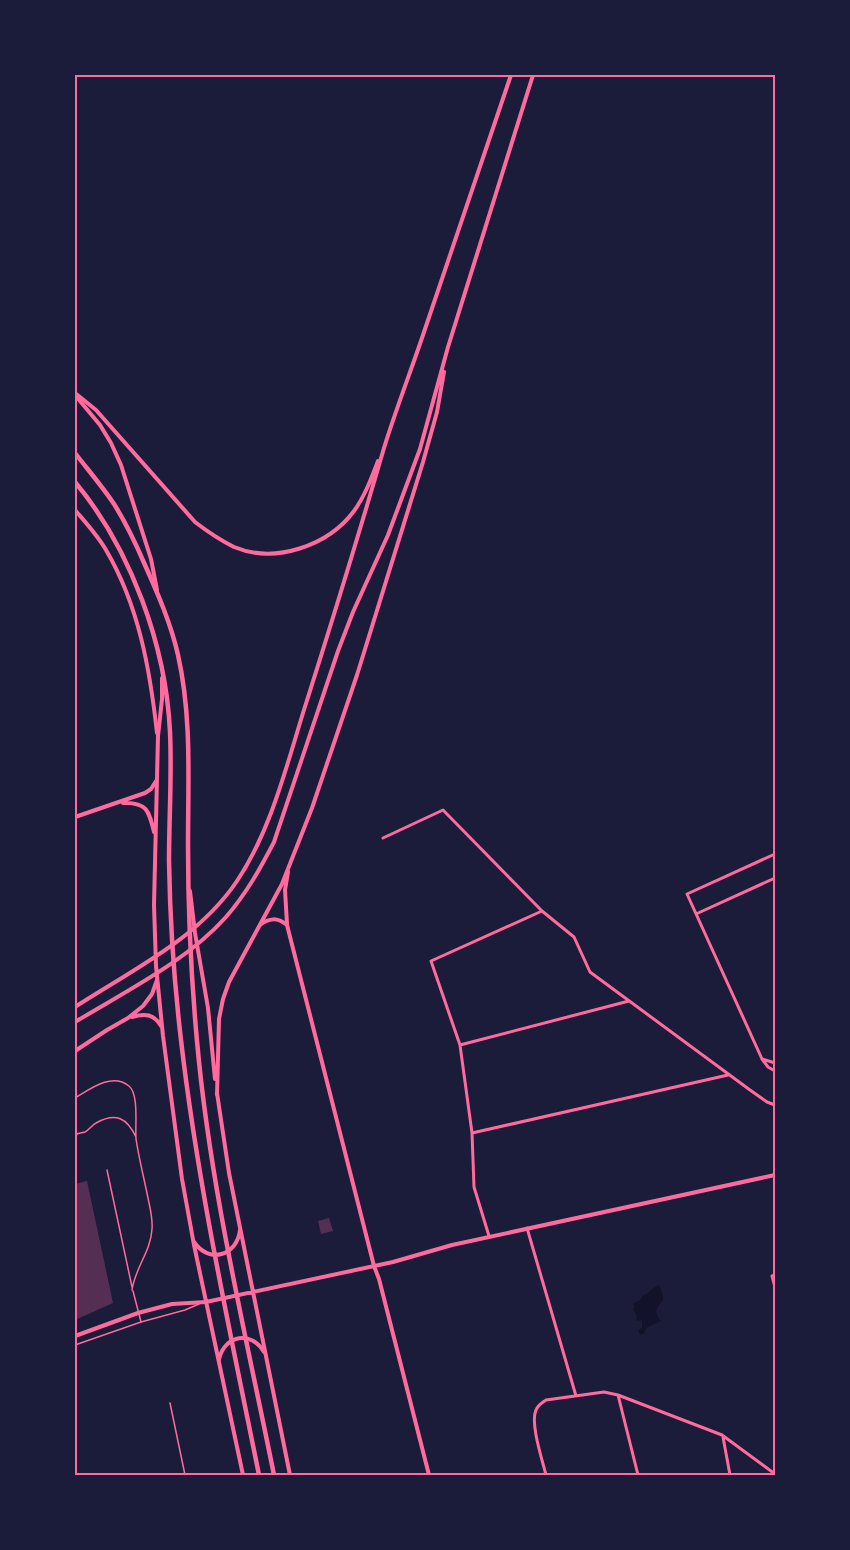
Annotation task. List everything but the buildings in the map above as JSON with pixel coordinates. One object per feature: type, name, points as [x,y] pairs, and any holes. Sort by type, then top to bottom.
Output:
[{"type":"main road","points":[[75,1007],[164,951],[203,921],[237,882],[253,856],[268,821],[363,524],[386,444],[511,75]]},
{"type":"main road","points":[[75,1022],[168,966],[226,918],[259,871],[273,843],[338,651],[388,535],[420,449],[448,347],[533,75]]},
{"type":"main road","points":[[217,1095],[219,1019],[223,999],[229,982],[282,884],[312,808],[357,675],[420,473],[436,412],[448,347]]},
{"type":"main road","points":[[75,394],[96,410],[195,522],[215,537],[236,548],[257,553],[279,553],[301,548],[321,540],[336,529],[353,513],[365,494],[386,444]]},
{"type":"main road","points":[[75,394],[100,425],[121,465],[152,560],[158,594]]},
{"type":"main road","points":[[75,453],[110,498],[123,519],[158,594],[178,655],[185,697],[189,751],[188,861],[191,964],[197,1041],[217,1189],[274,1475]]},
{"type":"main road","points":[[75,482],[100,514],[121,552],[141,600],[160,659],[170,732],[169,861],[174,973],[183,1060],[203,1192],[259,1475]]},
{"type":"main road","points":[[75,510],[107,551],[127,594],[148,668],[158,736]]},
{"type":"main road","points":[[160,659],[162,699],[158,736],[154,909],[162,1028],[192,1236],[243,1475]]},
{"type":"main road","points":[[75,817],[152,789],[158,771]]},
{"type":"main road","points":[[116,803],[133,803],[146,809],[151,818],[155,838]]},
{"type":"main road","points":[[188,861],[195,933],[208,1008],[217,1095],[229,1173],[290,1475]]},
{"type":"main road","points":[[290,865],[285,890],[287,926],[429,1475]]},
{"type":"main road","points":[[260,925],[277,919],[287,926]]},
{"type":"main road","points":[[129,1018],[152,994],[158,980]]},
{"type":"main road","points":[[75,1051],[107,1030],[139,1015],[148,1015],[158,1021],[162,1028]]},
{"type":"main road","points":[[75,1335],[171,1304],[206,1302],[374,1266],[489,1236],[775,1175]]},
{"type":"main road","points":[[192,1236],[196,1245],[203,1252],[213,1255],[223,1254],[235,1245],[239,1236],[239,1226]]},
{"type":"main road","points":[[218,1363],[223,1348],[235,1339],[250,1339],[259,1344],[264,1352]]},
{"type":"street","points":[[383,837],[443,810],[542,911],[574,937],[590,972],[729,1075],[767,1102],[775,1105]]},
{"type":"street","points":[[775,854],[687,894],[762,1059],[768,1067],[775,1071]]},
{"type":"street","points":[[696,914],[775,878]]},
{"type":"street","points":[[489,1236],[474,1187],[472,1133],[460,1046],[430,961],[542,911]]},
{"type":"street","points":[[460,1046],[629,1001]]},
{"type":"street","points":[[762,1059],[775,1063]]},
{"type":"street","points":[[472,1133],[729,1075]]},
{"type":"street","points":[[527,1228],[576,1396]]},
{"type":"street","points":[[775,1275],[772,1276],[775,1287]]},
{"type":"street","points":[[546,1475],[534,1423],[538,1405],[546,1400],[604,1392],[618,1395],[723,1435],[775,1474]]},
{"type":"street","points":[[618,1395],[638,1475]]},
{"type":"street","points":[[723,1435],[730,1475]]},
{"type":"lane","points":[[75,1098],[99,1084],[115,1080],[127,1084],[135,1095],[136,1138],[152,1227],[145,1255],[133,1282],[132,1290]]},
{"type":"lane","points":[[75,1134],[86,1132],[97,1122],[118,1117],[131,1126],[136,1138]]},
{"type":"lane","points":[[107,1170],[141,1322]]},
{"type":"lane","points":[[75,1345],[206,1302]]},
{"type":"path","points":[[170,1403],[185,1475]]},
{"type":"shaded area","points":[[659,1285],[663,1300],[656,1312],[661,1321],[646,1328],[640,1335],[638,1330],[642,1328],[642,1320],[636,1321],[637,1316],[633,1304]]}]
